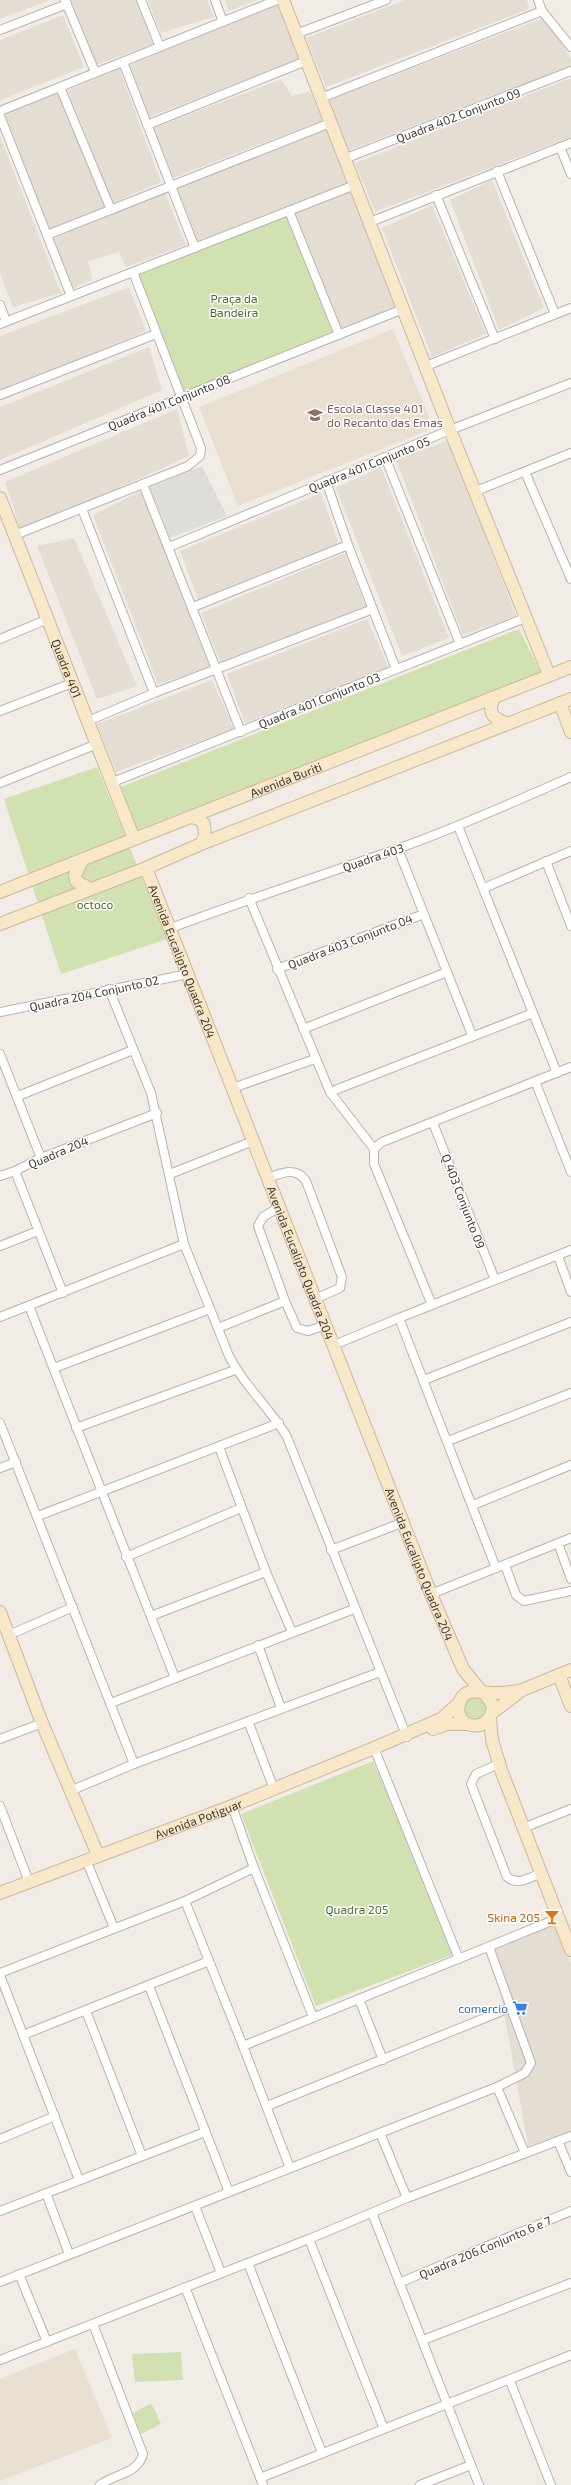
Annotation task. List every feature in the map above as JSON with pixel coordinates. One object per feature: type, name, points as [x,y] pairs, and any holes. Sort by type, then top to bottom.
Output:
[{"type":"street","points":[[141,0],[160,47]]},
{"type":"street","points":[[215,0],[223,22]]},
{"type":"street","points":[[0,111],[277,0]]},
{"type":"street","points":[[283,0],[450,430],[476,491],[525,618],[549,675]]},
{"type":"street","points":[[296,34],[386,0]]},
{"type":"street","points":[[538,0],[542,11],[571,47]]},
{"type":"street","points":[[0,30],[66,2],[95,72]]},
{"type":"street","points":[[321,98],[542,11]]},
{"type":"street","points":[[147,125],[306,61]]},
{"type":"street","points":[[123,62],[195,248]]},
{"type":"street","name":"Quadra 402 Conjunto 09","points":[[344,159],[571,72]]},
{"type":"street","points":[[60,87],[111,210]]},
{"type":"street","points":[[0,116],[71,296]]},
{"type":"street","points":[[47,236],[330,123]]},
{"type":"street","points":[[370,222],[571,143]]},
{"type":"street","points":[[560,147],[571,174]]},
{"type":"street","points":[[497,171],[555,314]]},
{"type":"street","points":[[0,305],[3,323],[355,185]]},
{"type":"street","points":[[436,195],[495,339]]},
{"type":"street","points":[[290,211],[339,335]]},
{"type":"street","points":[[14,535],[188,466],[200,456],[201,448],[133,272]]},
{"type":"street","points":[[426,366],[571,308]]},
{"type":"street","name":"Quadra 401 Conjunto 08","points":[[0,470],[404,309]]},
{"type":"street","points":[[0,395],[156,334]]},
{"type":"street","name":"Quadra 401 Conjunto 05","points":[[169,547],[450,430],[571,383]]},
{"type":"street","points":[[476,491],[571,453]]},
{"type":"street","points":[[385,457],[460,644]]},
{"type":"street","points":[[525,472],[571,579]]},
{"type":"street","points":[[326,481],[348,545],[396,669]]},
{"type":"street","points":[[143,484],[193,607],[241,732]]},
{"type":"street","name":"Quadra 401","points":[[0,498],[72,683],[113,782],[134,839]]},
{"type":"street","points":[[82,509],[154,693]]},
{"type":"street","points":[[193,607],[348,545]]},
{"type":"street","points":[[88,721],[154,693],[373,609]]},
{"type":"street","name":"Quadra 401 Conjunto 03","points":[[113,782],[525,618]]},
{"type":"street","points":[[0,639],[48,619]]},
{"type":"street","name":"Avenida Buriti","points":[[0,892],[494,698],[571,666]]},
{"type":"street","points":[[0,711],[72,683]]},
{"type":"street","points":[[494,698],[490,707],[491,714],[494,719],[505,723]]},
{"type":"street","points":[[0,924],[90,888],[146,868],[201,844],[505,723],[566,701],[571,732]]},
{"type":"street","points":[[0,783],[97,744]]},
{"type":"street","name":"Quadra 403","points":[[171,928],[249,898],[398,849],[458,826],[571,777]]},
{"type":"street","points":[[191,817],[199,819],[204,824],[205,836],[201,844]]},
{"type":"street","points":[[458,826],[557,1073]]},
{"type":"street","points":[[398,849],[472,1035]]},
{"type":"street","points":[[484,888],[571,851]]},
{"type":"street","points":[[83,859],[75,875],[76,881],[90,888]]},
{"type":"street","points":[[546,861],[571,926]]},
{"type":"street","name":"Avenida Eucalipto Quadra 204","points":[[146,868],[171,928],[253,1141],[457,1657]]},
{"type":"street","points":[[249,898],[277,969],[330,1092],[374,1149],[374,1164],[432,1305]]},
{"type":"street","name":"Quadra 403 Conjunto 04","points":[[277,969],[424,914]]},
{"type":"street","points":[[303,1029],[447,972]]},
{"type":"street","name":"Quadra 204 Conjunto 02","points":[[0,1012],[188,974]]},
{"type":"street","points":[[109,989],[157,1113],[184,1244],[235,1370],[279,1423],[287,1437],[380,1672],[402,1736]]},
{"type":"street","points":[[330,1092],[472,1035],[533,1013]]},
{"type":"street","points":[[18,1096],[133,1050]]},
{"type":"street","points":[[0,1054],[18,1096],[41,1158]]},
{"type":"street","points":[[233,1088],[315,1059]]},
{"type":"street","points":[[374,1149],[382,1142],[571,1067]]},
{"type":"street","points":[[535,1081],[571,1172]]},
{"type":"street","name":"Quadra 204","points":[[63,1292],[15,1171],[41,1158],[157,1113]]},
{"type":"street","name":"Q 403 Conjunto 09","points":[[433,1123],[495,1280]]},
{"type":"street","points":[[170,1174],[253,1141]]},
{"type":"street","points":[[0,1176],[15,1171]]},
{"type":"street","points":[[268,1178],[293,1171],[303,1175],[306,1181],[342,1277],[340,1288],[316,1298]]},
{"type":"street","points":[[279,1207],[263,1217],[258,1226],[284,1301],[297,1328],[308,1331],[326,1325]]},
{"type":"street","points":[[0,1246],[38,1231]]},
{"type":"street","points":[[0,1317],[184,1244]]},
{"type":"street","points":[[334,1345],[571,1250]]},
{"type":"street","points":[[558,1256],[571,1292]]},
{"type":"street","points":[[218,1328],[284,1301]]},
{"type":"street","points":[[29,1306],[101,1493],[175,1678]]},
{"type":"street","points":[[54,1368],[210,1309]]},
{"type":"street","points":[[399,1318],[473,1505],[496,1568]]},
{"type":"street","points":[[424,1380],[571,1322]]},
{"type":"street","points":[[76,1428],[235,1370]]},
{"type":"street","points":[[448,1441],[571,1393]]},
{"type":"street","points":[[0,1423],[38,1516],[134,1764]]},
{"type":"street","points":[[38,1516],[219,1448],[279,1423]]},
{"type":"street","points":[[219,1448],[240,1508],[292,1632]]},
{"type":"street","points":[[0,1468],[16,1462]]},
{"type":"street","points":[[473,1505],[571,1465]]},
{"type":"street","points":[[126,1556],[240,1508]]},
{"type":"street","points":[[331,1550],[404,1522]]},
{"type":"street","points":[[432,1594],[571,1538]]},
{"type":"street","points":[[558,1543],[571,1579]]},
{"type":"street","points":[[505,1565],[516,1595],[524,1601],[571,1591]]},
{"type":"street","points":[[151,1616],[266,1572]]},
{"type":"street","points":[[10,1635],[73,1607]]},
{"type":"street","points":[[111,1703],[354,1609]]},
{"type":"street","points":[[0,1612],[10,1635],[42,1723],[70,1791],[114,1928]]},
{"type":"street","points":[[258,1645],[281,1708]]},
{"type":"street","points":[[457,1657],[467,1675],[492,1701],[492,1740],[500,1766],[571,1950]]},
{"type":"street","points":[[457,1657],[461,1676],[459,1716],[488,1743],[500,1766]]},
{"type":"street","name":"Avenida Potiguar","points":[[402,1736],[447,1724],[484,1724],[491,1715],[522,1690],[571,1670]]},
{"type":"street","points":[[70,1791],[134,1764],[380,1672]]},
{"type":"street","points":[[559,1675],[571,1706]]},
{"type":"street","name":"Avenida Potiguar","points":[[0,1894],[92,1857],[232,1806],[402,1736],[441,1719],[470,1691],[483,1692],[522,1690]]},
{"type":"street","points":[[248,1721],[274,1789]]},
{"type":"street","points":[[0,1739],[42,1723]]},
{"type":"street","points":[[374,1748],[459,1959]]},
{"type":"street","points":[[500,1766],[476,1774],[471,1784],[507,1877],[512,1881],[519,1882],[541,1873]]},
{"type":"street","points":[[0,1806],[2,1818],[29,1882]]},
{"type":"street","points":[[232,1806],[254,1868],[313,2017]]},
{"type":"street","points":[[523,1828],[571,1809]]},
{"type":"street","points":[[79,2180],[0,1974],[185,1901],[254,1868]]},
{"type":"street","points":[[185,1901],[267,2106],[290,2168]]},
{"type":"street","points":[[243,2046],[558,1918]]},
{"type":"street","points":[[0,2282],[497,2087],[525,2073],[531,2063],[489,1947]]},
{"type":"street","points":[[23,2035],[209,1961]]},
{"type":"street","points":[[149,1986],[229,2192]]},
{"type":"street","points":[[359,1999],[383,2060]]},
{"type":"street","points":[[267,2106],[512,2008]]},
{"type":"street","points":[[86,2011],[142,2156]]},
{"type":"street","points":[[497,2087],[525,2154]]},
{"type":"street","points":[[0,2139],[55,2116]]},
{"type":"street","points":[[0,2210],[205,2132]]},
{"type":"street","points":[[380,2133],[407,2198]]},
{"type":"street","points":[[0,2360],[309,2239],[407,2198],[571,2136]]},
{"type":"street","points":[[558,2141],[571,2172]]},
{"type":"street","points":[[46,2193],[70,2254]]},
{"type":"street","points":[[195,2206],[221,2273]]},
{"type":"street","name":"Quadra 206 Conjunto 6 e 7","points":[[399,2283],[571,2211]]},
{"type":"street","points":[[372,2213],[479,2485]]},
{"type":"street","points":[[309,2239],[384,2429]]},
{"type":"street","points":[[248,2263],[322,2453]]},
{"type":"street","points":[[19,2274],[47,2342]]},
{"type":"street","points":[[423,2340],[571,2283]]},
{"type":"street","points":[[185,2287],[261,2482],[322,2453],[571,2356]]},
{"type":"street","points":[[94,2324],[142,2454],[139,2464],[133,2469],[100,2485]]},
{"type":"street","points":[[510,2381],[551,2485]]},
{"type":"street","points":[[420,2485],[470,2465]]},
{"type":"shaded area","points":[[0,0],[50,0],[0,19]]},
{"type":"shaded area","points":[[71,0],[136,0],[153,44],[96,65]]},
{"type":"shaded area","points":[[148,0],[207,0],[214,17],[161,33]]},
{"type":"shaded area","points":[[225,0],[257,0],[229,11]]},
{"type":"shaded area","points":[[405,0],[527,0],[529,9],[326,87],[306,38]]},
{"type":"shaded area","points":[[278,4],[301,59],[149,117],[130,65]]},
{"type":"shaded area","points":[[63,15],[84,67],[0,100],[0,40]]},
{"type":"shaded area","points":[[546,17],[571,59],[571,66],[347,151],[330,100]]},
{"type":"shaded area","points":[[119,68],[161,182],[113,203],[68,91]]},
{"type":"shaded area","points":[[571,78],[571,137],[375,212],[355,163]]},
{"type":"shaded area","points":[[281,79],[292,96],[310,91],[323,120],[173,178],[154,128]]},
{"type":"shaded area","points":[[58,92],[105,208],[49,231],[2,114]]},
{"type":"shaded area","points":[[328,128],[350,183],[198,242],[176,188]]},
{"type":"shaded area","points":[[0,136],[61,293],[13,307],[0,274]]},
{"type":"shaded area","points":[[492,180],[544,308],[499,330],[450,200]]},
{"type":"shaded area","points":[[352,190],[398,307],[341,330],[295,214]]},
{"type":"shaded area","points":[[165,193],[186,245],[126,267],[119,252],[88,261],[92,280],[73,288],[53,239]]},
{"type":"shaded area","points":[[432,205],[486,334],[432,357],[382,228]]},
{"type":"shaded area","points":[[129,287],[146,331],[0,394],[0,336]]},
{"type":"shaded area","name":"Escola Classe 401 do Recanto das Emas","points":[[393,329],[431,422],[427,431],[238,506],[199,407]]},
{"type":"shaded area","points":[[149,347],[162,390],[0,460],[0,407]]},
{"type":"shaded area","points":[[177,409],[189,456],[21,532],[5,482]]},
{"type":"shaded area","points":[[448,440],[516,616],[463,635],[396,460]]},
{"type":"shaded area","points":[[202,466],[227,516],[170,538],[150,487]]},
{"type":"shaded area","points":[[381,467],[449,638],[402,656],[336,488]]},
{"type":"shaded area","points":[[141,491],[210,667],[158,684],[93,515]]},
{"type":"shaded area","points":[[321,493],[339,544],[198,600],[180,551]]},
{"type":"shaded area","points":[[74,538],[137,686],[97,699],[37,546]]},
{"type":"shaded area","points":[[345,553],[366,606],[221,664],[201,613]]},
{"type":"shaded area","points":[[367,619],[389,668],[245,723],[227,674]]},
{"type":"shaded area","points":[[212,680],[234,729],[116,772],[97,724]]},
{"type":"shaded area","points":[[554,1920],[571,1963],[571,2131],[528,2146],[493,1950]]},
{"type":"shaded area","points":[[75,2349],[112,2438],[0,2481],[0,2379]]},
{"type":"green space","name":"Praça da Bandeira","points":[[287,215],[335,333],[183,393],[138,275]]},
{"type":"green space","points":[[519,629],[541,673],[137,830],[121,787]]},
{"type":"green space","name":"octoco","points":[[97,767],[167,939],[61,974],[4,799]]},
{"type":"green space","points":[[480,1694],[490,1705],[481,1722],[472,1722],[462,1712],[464,1699]]},
{"type":"green space","name":"Quadra 205","points":[[373,1761],[457,1953],[316,2006],[241,1814]]},
{"type":"green space","points":[[181,2352],[183,2380],[135,2382],[132,2354]]},
{"type":"green space","points":[[150,2404],[153,2406],[161,2424],[141,2434],[133,2413]]},
{"type":"place","name":"Escola Classe 401 do Recanto das Emas","points":[[315,415]]},
{"type":"place","name":"Skina 205","points":[[552,1917]]},
{"type":"place","name":"comercio","points":[[520,2008]]}]
